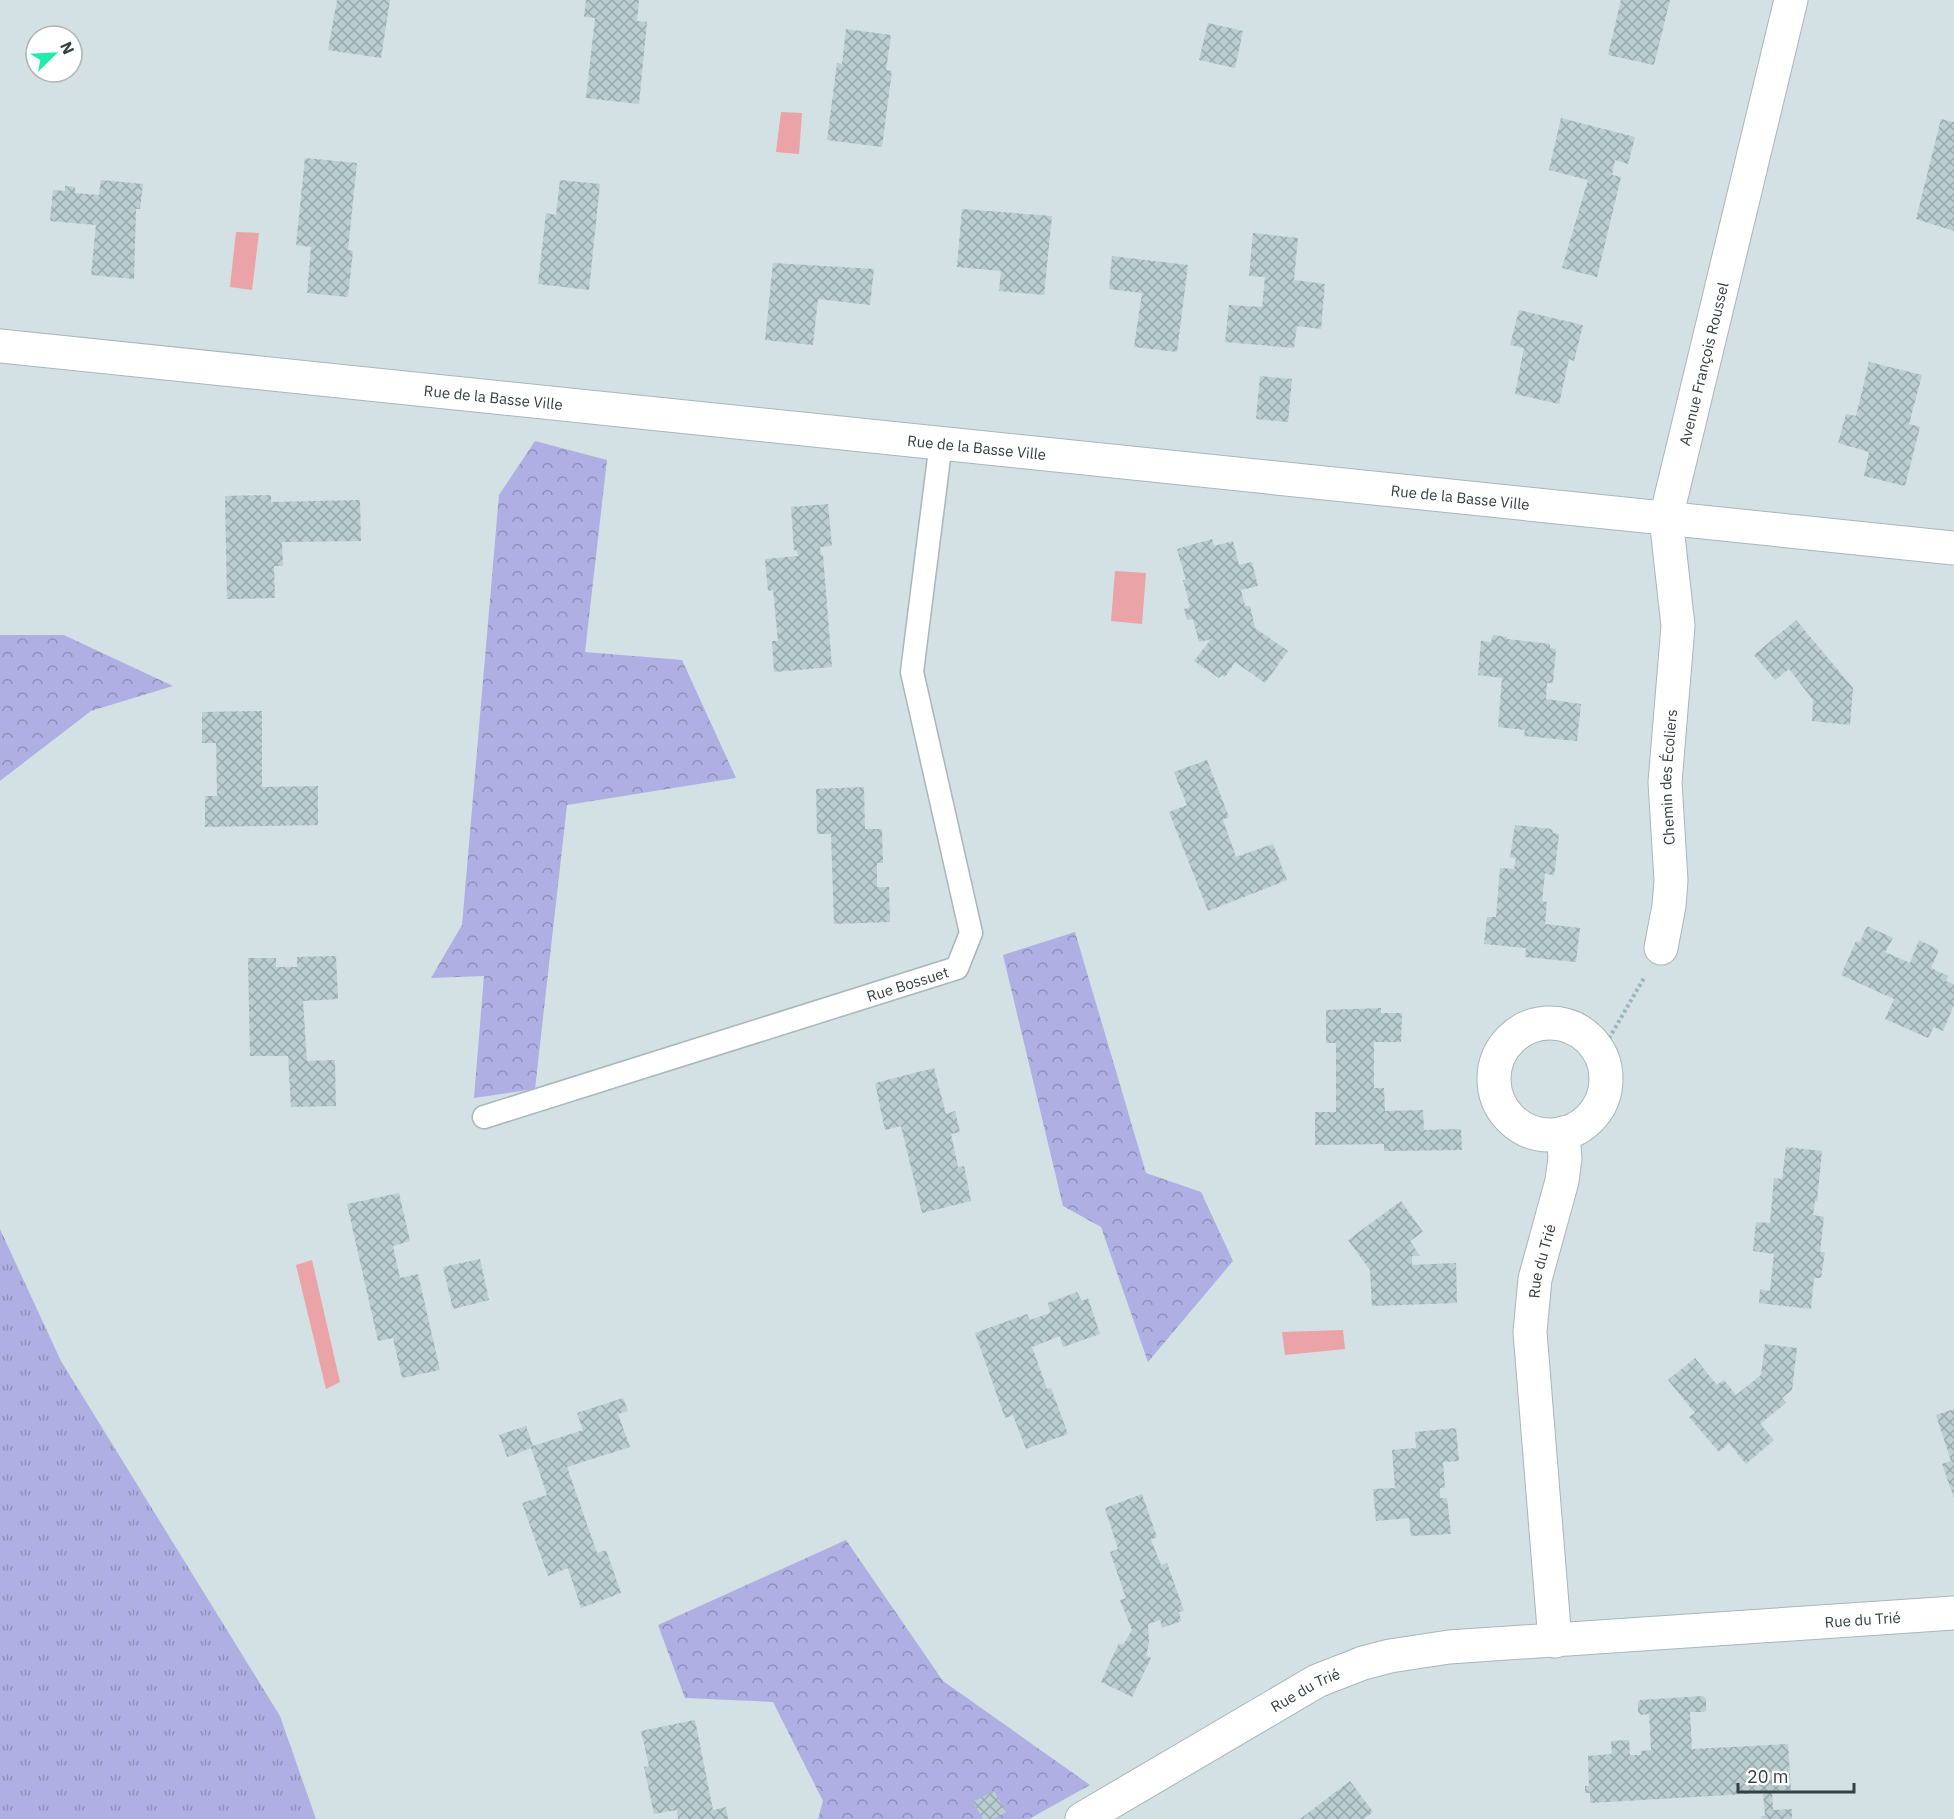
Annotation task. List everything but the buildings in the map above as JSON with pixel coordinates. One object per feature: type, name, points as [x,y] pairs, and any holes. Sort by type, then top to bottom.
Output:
[{"type":"street","name":"Avenue François Roussel","points":[[1666,518],[1791,0]]},
{"type":"street","name":"Rue de la Basse Ville","points":[[0,346],[1954,548]]},
{"type":"street","name":"Chemin des Écoliers","points":[[1661,948],[1669,906],[1671,880],[1665,782],[1678,626],[1666,518]]},
{"type":"street","points":[[1552,1023],[1572,1027],[1589,1038],[1600,1054],[1604,1062],[1606,1078],[1600,1103],[1586,1122],[1563,1133],[1553,1135],[1524,1128],[1508,1116],[1498,1099],[1494,1079],[1498,1059],[1515,1035],[1533,1026],[1552,1023]]},
{"type":"street","name":"Rue du Trié","points":[[1555,1641],[1530,1332],[1535,1279],[1562,1181],[1565,1158],[1563,1133]]},
{"type":"street","name":"Rue du Trié","points":[[1082,1819],[1296,1692],[1333,1674],[1372,1661],[1420,1651],[1954,1613]]},
{"type":"lane","name":"Rue Bossuet","points":[[484,1117],[957,968],[971,933],[912,672],[941,442]]},
{"type":"path","points":[[1600,1054],[1661,948]]},
{"type":"shaded area","points":[[0,0],[1954,0],[1954,1819],[316,1819],[280,1716],[61,1361],[0,1229],[0,781],[91,711],[172,686],[64,635],[0,635]]},
{"type":"shaded area","points":[[781,112],[802,113],[799,154],[776,152]]},
{"type":"shaded area","points":[[236,232],[259,233],[252,290],[230,287]]},
{"type":"shaded area","points":[[1115,571],[1146,573],[1142,624],[1111,621]]},
{"type":"shaded area","points":[[312,1260],[340,1382],[326,1389],[296,1265]]},
{"type":"shaded area","points":[[1343,1330],[1345,1349],[1285,1355],[1282,1332]]},
{"type":"green space","points":[[535,441],[607,460],[585,652],[682,660],[736,778],[567,805],[535,1089],[474,1098],[484,976],[431,978],[462,925],[499,495]]},
{"type":"green space","points":[[0,635],[64,635],[173,686],[91,711],[0,781]]},
{"type":"green space","points":[[1075,932],[1146,1173],[1201,1192],[1233,1261],[1148,1362],[1101,1227],[1063,1206],[1003,955]]},
{"type":"green space","points":[[0,1229],[61,1361],[280,1716],[316,1819],[0,1819]]},
{"type":"green space","points":[[846,1540],[943,1681],[1090,1785],[1029,1819],[818,1819],[823,1801],[773,1702],[685,1698],[658,1625]]}]
